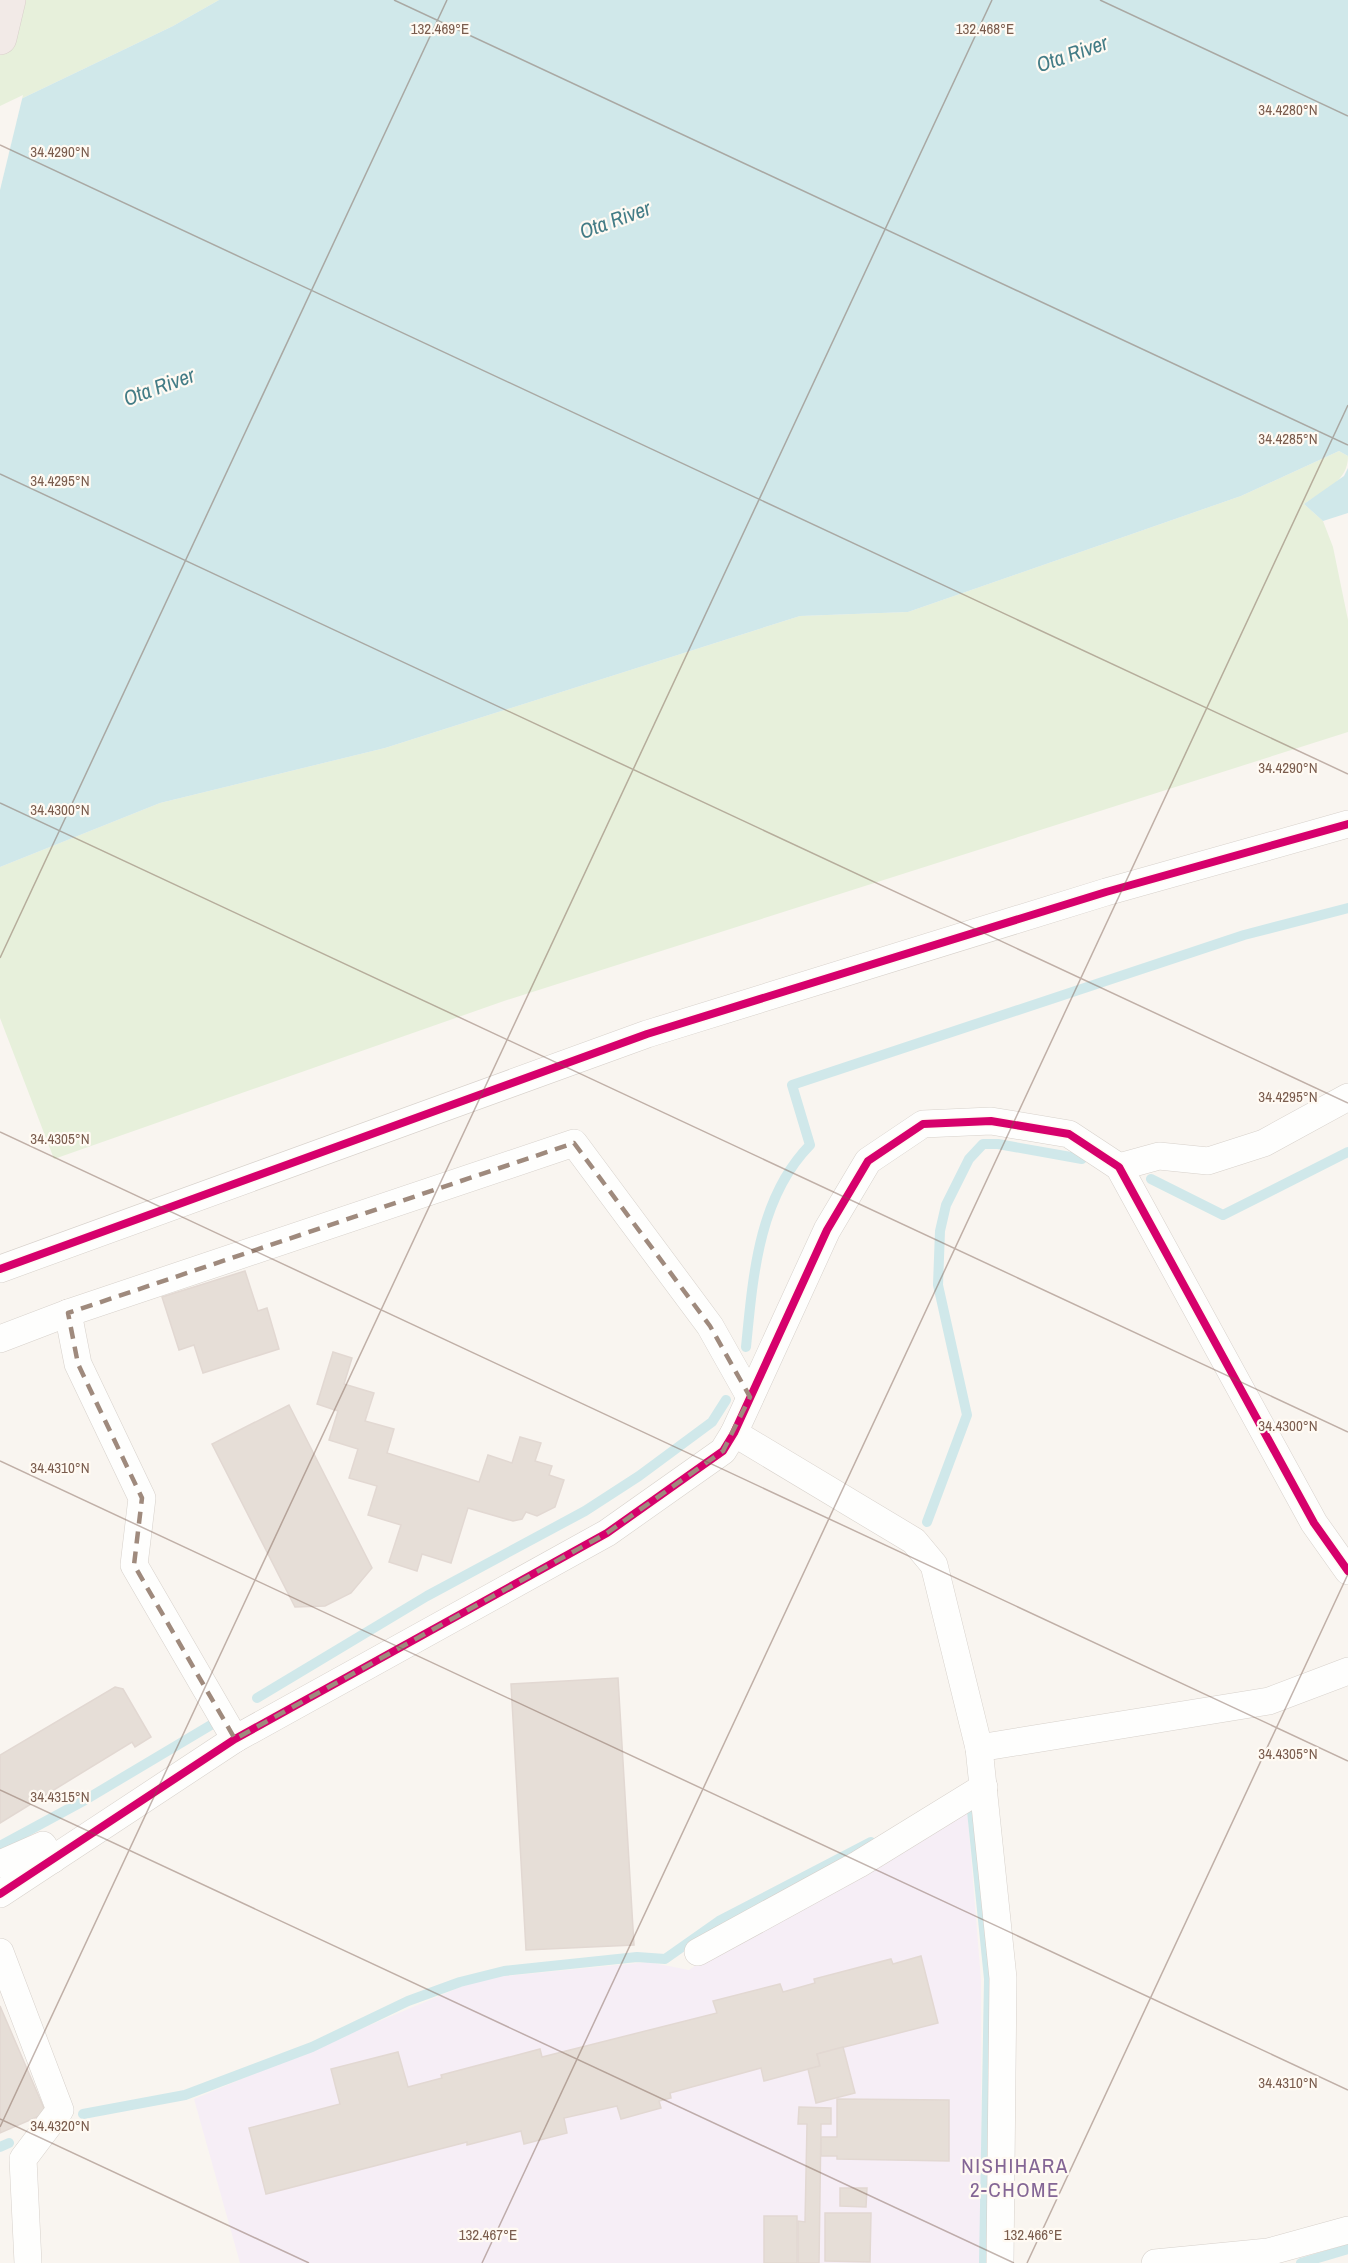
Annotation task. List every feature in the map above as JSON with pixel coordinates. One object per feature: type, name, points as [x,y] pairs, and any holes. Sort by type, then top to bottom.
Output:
[{"type":"highway","points":[[0,38],[9,0]]},
{"type":"street","points":[[0,1269],[647,1034],[1106,892],[1348,824]]},
{"type":"street","points":[[1119,1167],[1159,1156],[1208,1161],[1264,1143],[1348,1097]]},
{"type":"street","points":[[0,1894],[235,1739],[607,1533],[723,1450],[734,1433],[828,1230],[867,1161],[923,1124],[991,1121],[1069,1134],[1119,1167],[1314,1523],[1348,1571]]},
{"type":"street","points":[[0,1340],[68,1313],[574,1143],[710,1326],[750,1397]]},
{"type":"street","points":[[68,1313],[78,1364],[142,1498],[134,1565],[235,1739]]},
{"type":"street","points":[[734,1433],[914,1541],[934,1565],[979,1748],[1003,1978],[1000,2263]]},
{"type":"street","points":[[979,1748],[1269,1701],[1348,1671]]},
{"type":"street","points":[[698,1952],[859,1864],[984,1787]]},
{"type":"street","points":[[0,1864],[43,1845],[52,1860]]},
{"type":"street","points":[[0,1952],[60,2110],[23,2159],[28,2263]]},
{"type":"street","points":[[1155,2263],[1268,2253],[1348,2230]]},
{"type":"highlighted area","points":[[574,1143],[710,1326],[750,1397],[723,1451],[607,1533],[235,1739],[134,1565],[142,1498],[78,1364],[68,1313]]},
{"type":"shaded area","points":[[967,1807],[981,1980],[982,2263],[240,2263],[194,2099],[463,1986],[494,1977],[648,1962],[689,1970],[729,1943]]},
{"type":"green space","points":[[6,0],[219,0],[173,26],[0,109],[0,4]]},
{"type":"green space","points":[[1339,451],[1348,456],[1344,472],[1333,484],[1304,504],[1323,521],[1333,547],[1348,620],[1348,732],[504,1001],[54,1159],[0,1018],[0,867],[160,803],[385,748],[800,616],[908,612],[1241,496]]},
{"type":"water","name":"Ota River","points":[[219,0],[1348,0],[1348,456],[1339,451],[1241,496],[908,612],[800,616],[385,748],[160,803],[0,867],[0,109],[173,26]]},
{"type":"water","points":[[1348,468],[1348,513],[1323,521],[1304,504],[1344,476]]},
{"type":"pier","points":[[23,95],[0,190],[0,106]]},
{"type":"building","points":[[245,1271],[258,1311],[267,1308],[279,1349],[203,1373],[194,1345],[179,1350],[162,1297]]},
{"type":"building","points":[[333,1352],[352,1358],[344,1384],[374,1393],[365,1421],[394,1429],[387,1453],[479,1482],[488,1455],[512,1463],[520,1437],[541,1443],[535,1461],[552,1466],[549,1475],[564,1480],[555,1507],[537,1516],[526,1512],[522,1519],[513,1521],[468,1508],[451,1563],[422,1554],[417,1571],[389,1562],[401,1525],[368,1515],[377,1486],[349,1478],[358,1449],[329,1440],[338,1411],[317,1404]]},
{"type":"building","points":[[289,1405],[372,1568],[351,1593],[325,1606],[295,1607],[212,1444]]},
{"type":"building","points":[[618,1678],[634,1945],[526,1950],[511,1684]]},
{"type":"building","points":[[115,1687],[123,1689],[151,1737],[135,1747],[132,1742],[0,1823],[0,1755]]},
{"type":"building","points":[[921,1956],[938,2023],[817,2054],[820,2066],[764,2081],[761,2068],[670,2093],[671,2098],[659,2101],[661,2108],[621,2119],[617,2106],[564,2118],[567,2133],[524,2144],[521,2131],[467,2145],[467,2142],[266,2194],[249,2128],[340,2104],[331,2069],[398,2052],[408,2087],[442,2078],[441,2075],[540,2049],[542,2057],[717,2013],[713,2001],[780,1984],[783,1992],[815,1983],[814,1979],[891,1959],[893,1964]]},
{"type":"building","points":[[0,2006],[46,2113],[0,2133]]},
{"type":"building","points":[[843,2047],[855,2093],[816,2103],[808,2069],[820,2066],[817,2054]]},
{"type":"building","points":[[837,2099],[949,2100],[949,2161],[837,2159],[837,2156],[821,2156],[821,2137],[837,2137]]},
{"type":"building","points":[[799,2107],[831,2108],[831,2124],[821,2124],[819,2263],[798,2263],[798,2221],[805,2222],[807,2124],[798,2124]]},
{"type":"building","points":[[840,2188],[867,2188],[866,2207],[840,2206]]},
{"type":"building","points":[[825,2213],[871,2213],[870,2262],[825,2261]]},
{"type":"building","points":[[764,2216],[797,2216],[797,2263],[764,2263]]},
{"type":"waterway","points":[[746,1347],[756,1266],[769,1214],[779,1189],[793,1166],[810,1145],[792,1085],[1244,935],[1348,908]]},
{"type":"waterway","points":[[927,1522],[967,1415],[938,1285],[940,1231],[946,1205],[969,1159],[983,1144],[998,1144],[1082,1159]]},
{"type":"waterway","points":[[1151,1179],[1223,1215],[1348,1152]]},
{"type":"waterway","points":[[257,1698],[427,1596],[585,1511],[639,1476],[712,1422],[726,1400]]},
{"type":"waterway","points":[[0,1846],[85,1800],[216,1722]]},
{"type":"waterway","points":[[972,1811],[989,1979],[984,2263]]},
{"type":"waterway","points":[[83,2114],[185,2095],[312,2047],[408,2001],[460,1982],[504,1971],[637,1957],[665,1959],[719,1921],[871,1842]]},
{"type":"waterway","points":[[0,2147],[9,2143]]},
{"type":"waterway","points":[[1301,2263],[1348,2249]]},
{"type":"cycle path","points":[[0,1269],[647,1034],[1106,892],[1348,824]]},
{"type":"cycle path","points":[[0,1894],[235,1739],[607,1533],[723,1451],[734,1433],[827,1230],[868,1161],[923,1124],[991,1121],[1069,1134],[1119,1167],[1314,1523],[1348,1571]]},
{"type":"district","name":"NISHIHARA 2-CHOME","points":[[1015,2178]]}]
